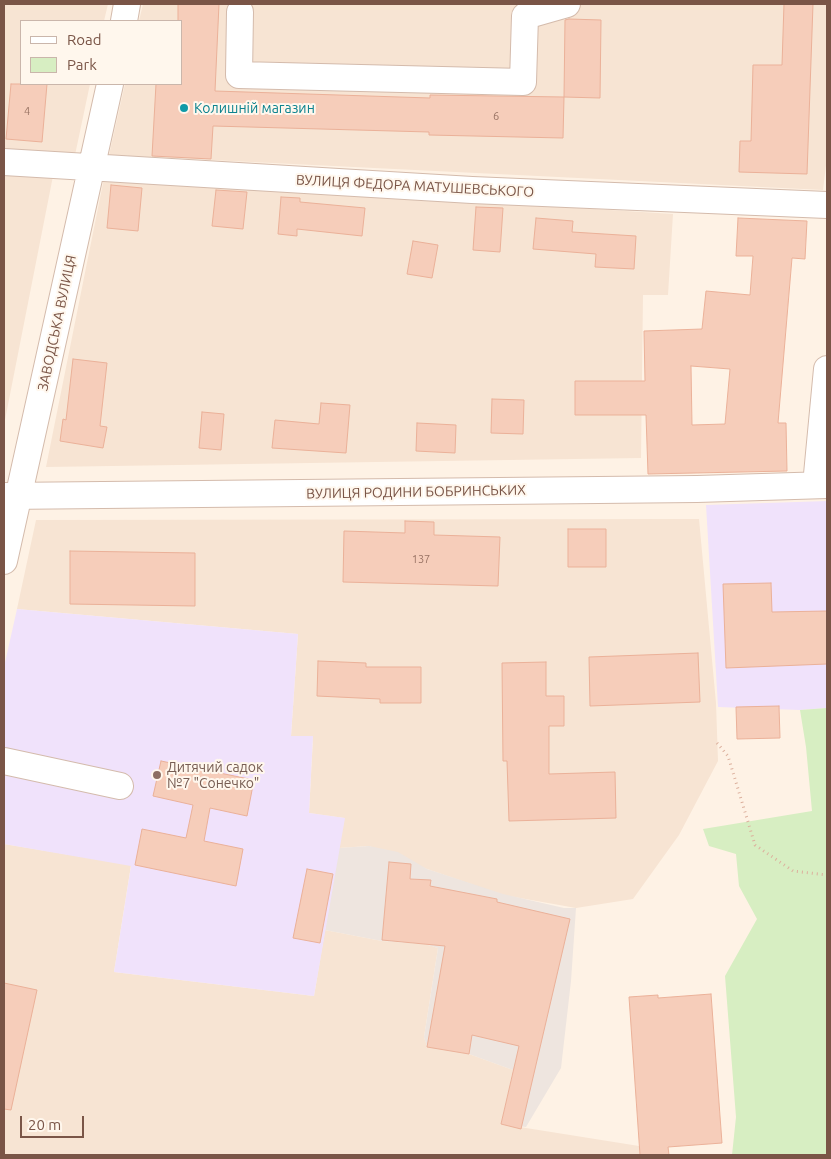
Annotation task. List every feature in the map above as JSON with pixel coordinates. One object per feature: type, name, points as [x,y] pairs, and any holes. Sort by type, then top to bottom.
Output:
[{"type":"street","points":[[124,20],[127,4]]},
{"type":"street","points":[[240,12],[239,74],[523,82],[525,16],[567,4]]},
{"type":"street","name":"ЗАВОДСЬКА ВУЛИЦЯ","points":[[4,561],[11,496],[110,85]]},
{"type":"street","name":"ВУЛИЦЯ ФЕДОРА МАТУШЕВСЬКОГО","points":[[4,162],[472,190],[827,205]]},
{"type":"street","points":[[822,485],[827,369]]},
{"type":"street","name":"ВУЛИЦЯ РОДИНИ БОБРИНСЬКИХ","points":[[11,496],[697,489],[822,485]]},
{"type":"street","points":[[4,761],[120,786]]},
{"type":"path","points":[[717,743],[728,756],[755,845],[793,871],[827,876]]},
{"type":"shaded area","points":[[4,4],[108,4],[104,20],[20,20],[20,85],[90,85],[75,155],[4,151]]},
{"type":"shaded area","points":[[143,4],[827,4],[827,157],[823,190],[109,155],[125,85],[182,85],[182,20],[139,20]]},
{"type":"shaded area","points":[[4,174],[53,176],[4,425]]},
{"type":"shaded area","points":[[104,178],[673,214],[668,295],[643,295],[641,458],[46,467]]},
{"type":"shaded area","points":[[827,501],[827,708],[800,710],[718,707],[706,505]]},
{"type":"shaded area","points":[[699,519],[716,703],[718,761],[679,835],[633,899],[576,908],[503,895],[427,869],[369,846],[339,848],[344,818],[309,813],[313,737],[291,736],[298,634],[17,609],[36,520]]},
{"type":"shaded area","name":"Дитячий садок №7 \"Сонечко\"","points":[[17,609],[298,634],[291,736],[313,736],[309,813],[345,818],[314,996],[114,972],[131,866],[4,844],[4,667]]},
{"type":"shaded area","points":[[4,844],[131,865],[114,972],[314,996],[325,930],[382,941],[425,944],[438,948],[424,1037],[427,1046],[469,1054],[513,1070],[501,1124],[639,1146],[640,1155],[4,1155]]},
{"type":"shaded area","points":[[369,846],[398,852],[427,869],[503,894],[564,908],[576,908],[571,981],[561,1068],[526,1127],[501,1124],[513,1070],[469,1054],[427,1047],[424,1037],[438,948],[425,944],[382,941],[325,930],[339,848]]},
{"type":"green space","points":[[827,708],[827,1155],[732,1155],[736,1117],[725,976],[757,919],[739,886],[736,854],[709,846],[703,829],[812,811],[806,747],[800,710]]},
{"type":"building","points":[[178,4],[219,4],[215,91],[430,98],[430,95],[564,97],[563,138],[429,135],[429,132],[213,126],[211,159],[152,156],[156,85],[182,85],[182,20],[178,20]]},
{"type":"building","points":[[784,4],[813,4],[807,174],[739,172],[740,141],[751,141],[753,65],[782,65]]},
{"type":"building","points":[[565,20],[601,20],[600,98],[564,97]]},
{"type":"building","points":[[11,84],[47,85],[42,142],[6,139]]},
{"type":"building","points":[[111,185],[142,188],[138,231],[107,228]]},
{"type":"building","points":[[216,190],[247,192],[243,229],[212,226]]},
{"type":"building","points":[[281,197],[300,198],[300,202],[365,208],[362,236],[297,229],[297,236],[278,234]]},
{"type":"building","points":[[476,207],[503,208],[500,252],[473,250]]},
{"type":"building","points":[[536,218],[573,221],[572,232],[636,236],[634,269],[595,267],[596,254],[533,249]]},
{"type":"building","points":[[738,218],[807,221],[805,259],[792,258],[778,423],[786,423],[787,471],[648,474],[646,415],[575,415],[575,381],[645,381],[644,331],[702,329],[706,291],[750,295],[753,256],[736,256]],"holes":[[[691,366],[730,369],[725,424],[692,425]]]},
{"type":"building","points":[[413,241],[438,245],[432,278],[407,274]]},
{"type":"building","points":[[73,359],[107,363],[100,426],[107,427],[103,448],[60,441],[63,419],[66,420]]},
{"type":"building","points":[[492,399],[524,400],[523,434],[491,433]]},
{"type":"building","points":[[321,403],[350,405],[346,453],[272,448],[275,420],[319,424]]},
{"type":"building","points":[[202,412],[224,414],[221,450],[199,448]]},
{"type":"building","points":[[417,423],[456,425],[455,453],[416,451]]},
{"type":"building","points":[[405,521],[434,522],[434,535],[500,537],[498,586],[343,582],[344,531],[405,533]]},
{"type":"building","points":[[568,529],[606,529],[606,567],[568,567]]},
{"type":"building","points":[[70,551],[195,553],[195,606],[70,604]]},
{"type":"building","points":[[771,583],[772,612],[827,611],[827,664],[726,668],[723,584]]},
{"type":"building","points":[[698,653],[700,702],[590,706],[589,657]]},
{"type":"building","points":[[318,661],[366,663],[366,667],[421,667],[421,703],[380,703],[380,699],[317,696]]},
{"type":"building","points":[[546,662],[546,696],[564,696],[564,726],[549,726],[549,774],[615,772],[616,818],[509,821],[507,761],[503,761],[502,663]]},
{"type":"building","points":[[779,706],[780,738],[737,739],[736,707]]},
{"type":"building","points":[[161,761],[254,780],[247,816],[210,808],[204,841],[243,849],[236,886],[135,865],[142,829],[186,838],[193,805],[153,796]]},
{"type":"building","points":[[389,862],[411,864],[410,879],[431,880],[430,886],[497,899],[497,902],[570,919],[521,1129],[501,1124],[519,1046],[472,1035],[469,1054],[427,1047],[445,946],[382,940]]},
{"type":"building","points":[[307,869],[333,874],[320,943],[293,938]]},
{"type":"building","points":[[4,983],[37,990],[11,1110],[4,1109]]},
{"type":"building","points":[[711,994],[722,1143],[668,1147],[669,1155],[640,1155],[629,997],[658,995],[658,998]]},
{"type":"place","name":"Колишній магазин","points":[[184,108]]},
{"type":"place","name":"Дитячий садок №7 \"Сонечко\"","points":[[157,775]]}]
